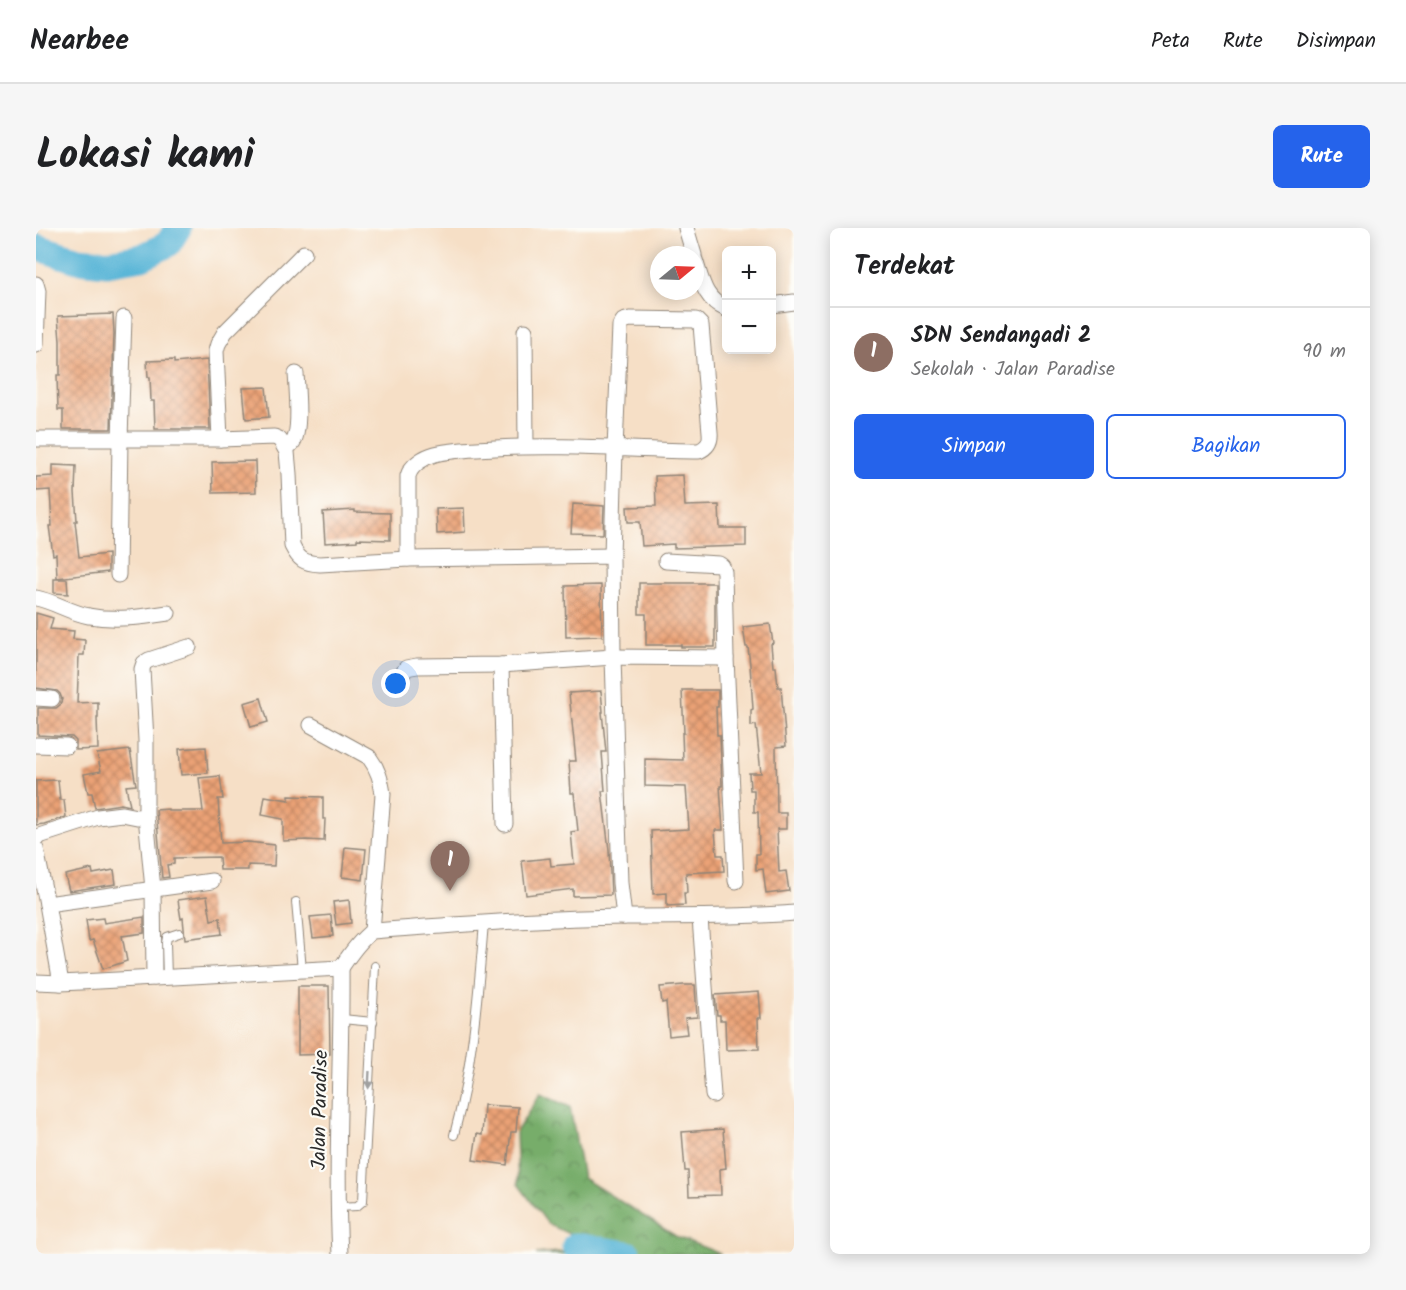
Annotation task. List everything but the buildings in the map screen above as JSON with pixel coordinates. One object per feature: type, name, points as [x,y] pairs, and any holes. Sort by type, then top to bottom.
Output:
[{"type":"street","points":[[686,228],[691,246]]},
{"type":"street","points":[[220,439],[216,351],[218,344],[225,332],[304,253]]},
{"type":"street","points":[[36,284],[38,291],[36,345]]},
{"type":"street","points":[[704,288],[710,299],[722,307]]},
{"type":"street","points":[[776,304],[794,302]]},
{"type":"street","points":[[118,575],[124,318]]},
{"type":"street","points":[[408,559],[408,476],[416,464],[433,454],[526,446],[615,449],[699,451],[706,447],[711,440],[701,324],[696,320],[630,319],[623,321],[620,326],[615,449],[612,556],[620,883],[624,917]]},
{"type":"street","points":[[525,331],[526,446]]},
{"type":"street","points":[[286,448],[295,440],[296,433],[296,374]]},
{"type":"street","points":[[36,439],[274,437],[279,439],[286,448],[290,474],[292,546],[297,556],[308,563],[612,556]]},
{"type":"street","points":[[666,561],[719,564],[724,572],[736,881]]},
{"type":"street","points":[[36,598],[88,616],[136,618],[168,613]]},
{"type":"street","points":[[160,978],[152,860],[146,816],[146,740],[141,669],[149,660],[189,647]]},
{"type":"street","points":[[401,684],[406,668],[417,666],[501,665],[613,657],[726,658]]},
{"type":"street","points":[[501,665],[505,824]]},
{"type":"street","points":[[36,698],[52,699]]},
{"type":"street","points":[[311,725],[369,757],[381,777],[383,794],[372,931]]},
{"type":"street","points":[[36,745],[67,746]]},
{"type":"street","points":[[36,837],[98,817],[122,814],[146,816]]},
{"type":"street","points":[[36,849],[61,984]]},
{"type":"street","points":[[48,904],[212,881]]},
{"type":"street","points":[[36,982],[61,984],[341,968],[351,952],[372,931],[624,917],[700,918],[794,913]]},
{"type":"street","points":[[700,918],[713,1095]]},
{"type":"street","name":"Jalan Paradise","points":[[340,1254],[338,1207],[341,968]]},
{"type":"lane","points":[[296,902],[302,970]]},
{"type":"lane","points":[[454,1135],[466,1086],[484,923]]},
{"type":"lane","points":[[160,978],[167,937],[179,933]]},
{"type":"lane","points":[[338,1207],[357,1206],[363,1201],[375,966]]},
{"type":"lane","points":[[342,1018],[373,1022]]},
{"type":"green space","points":[[540,1094],[570,1107],[583,1178],[677,1237],[721,1254],[536,1254],[600,1249],[548,1224],[518,1184],[516,1132]]},
{"type":"waterway","points":[[36,247],[78,260],[107,263],[142,257],[168,244],[178,228]]},
{"type":"waterway","points":[[575,1246],[628,1254]]},
{"type":"place","name":"SDN Sendangadi 2","points":[[450,891]]}]
